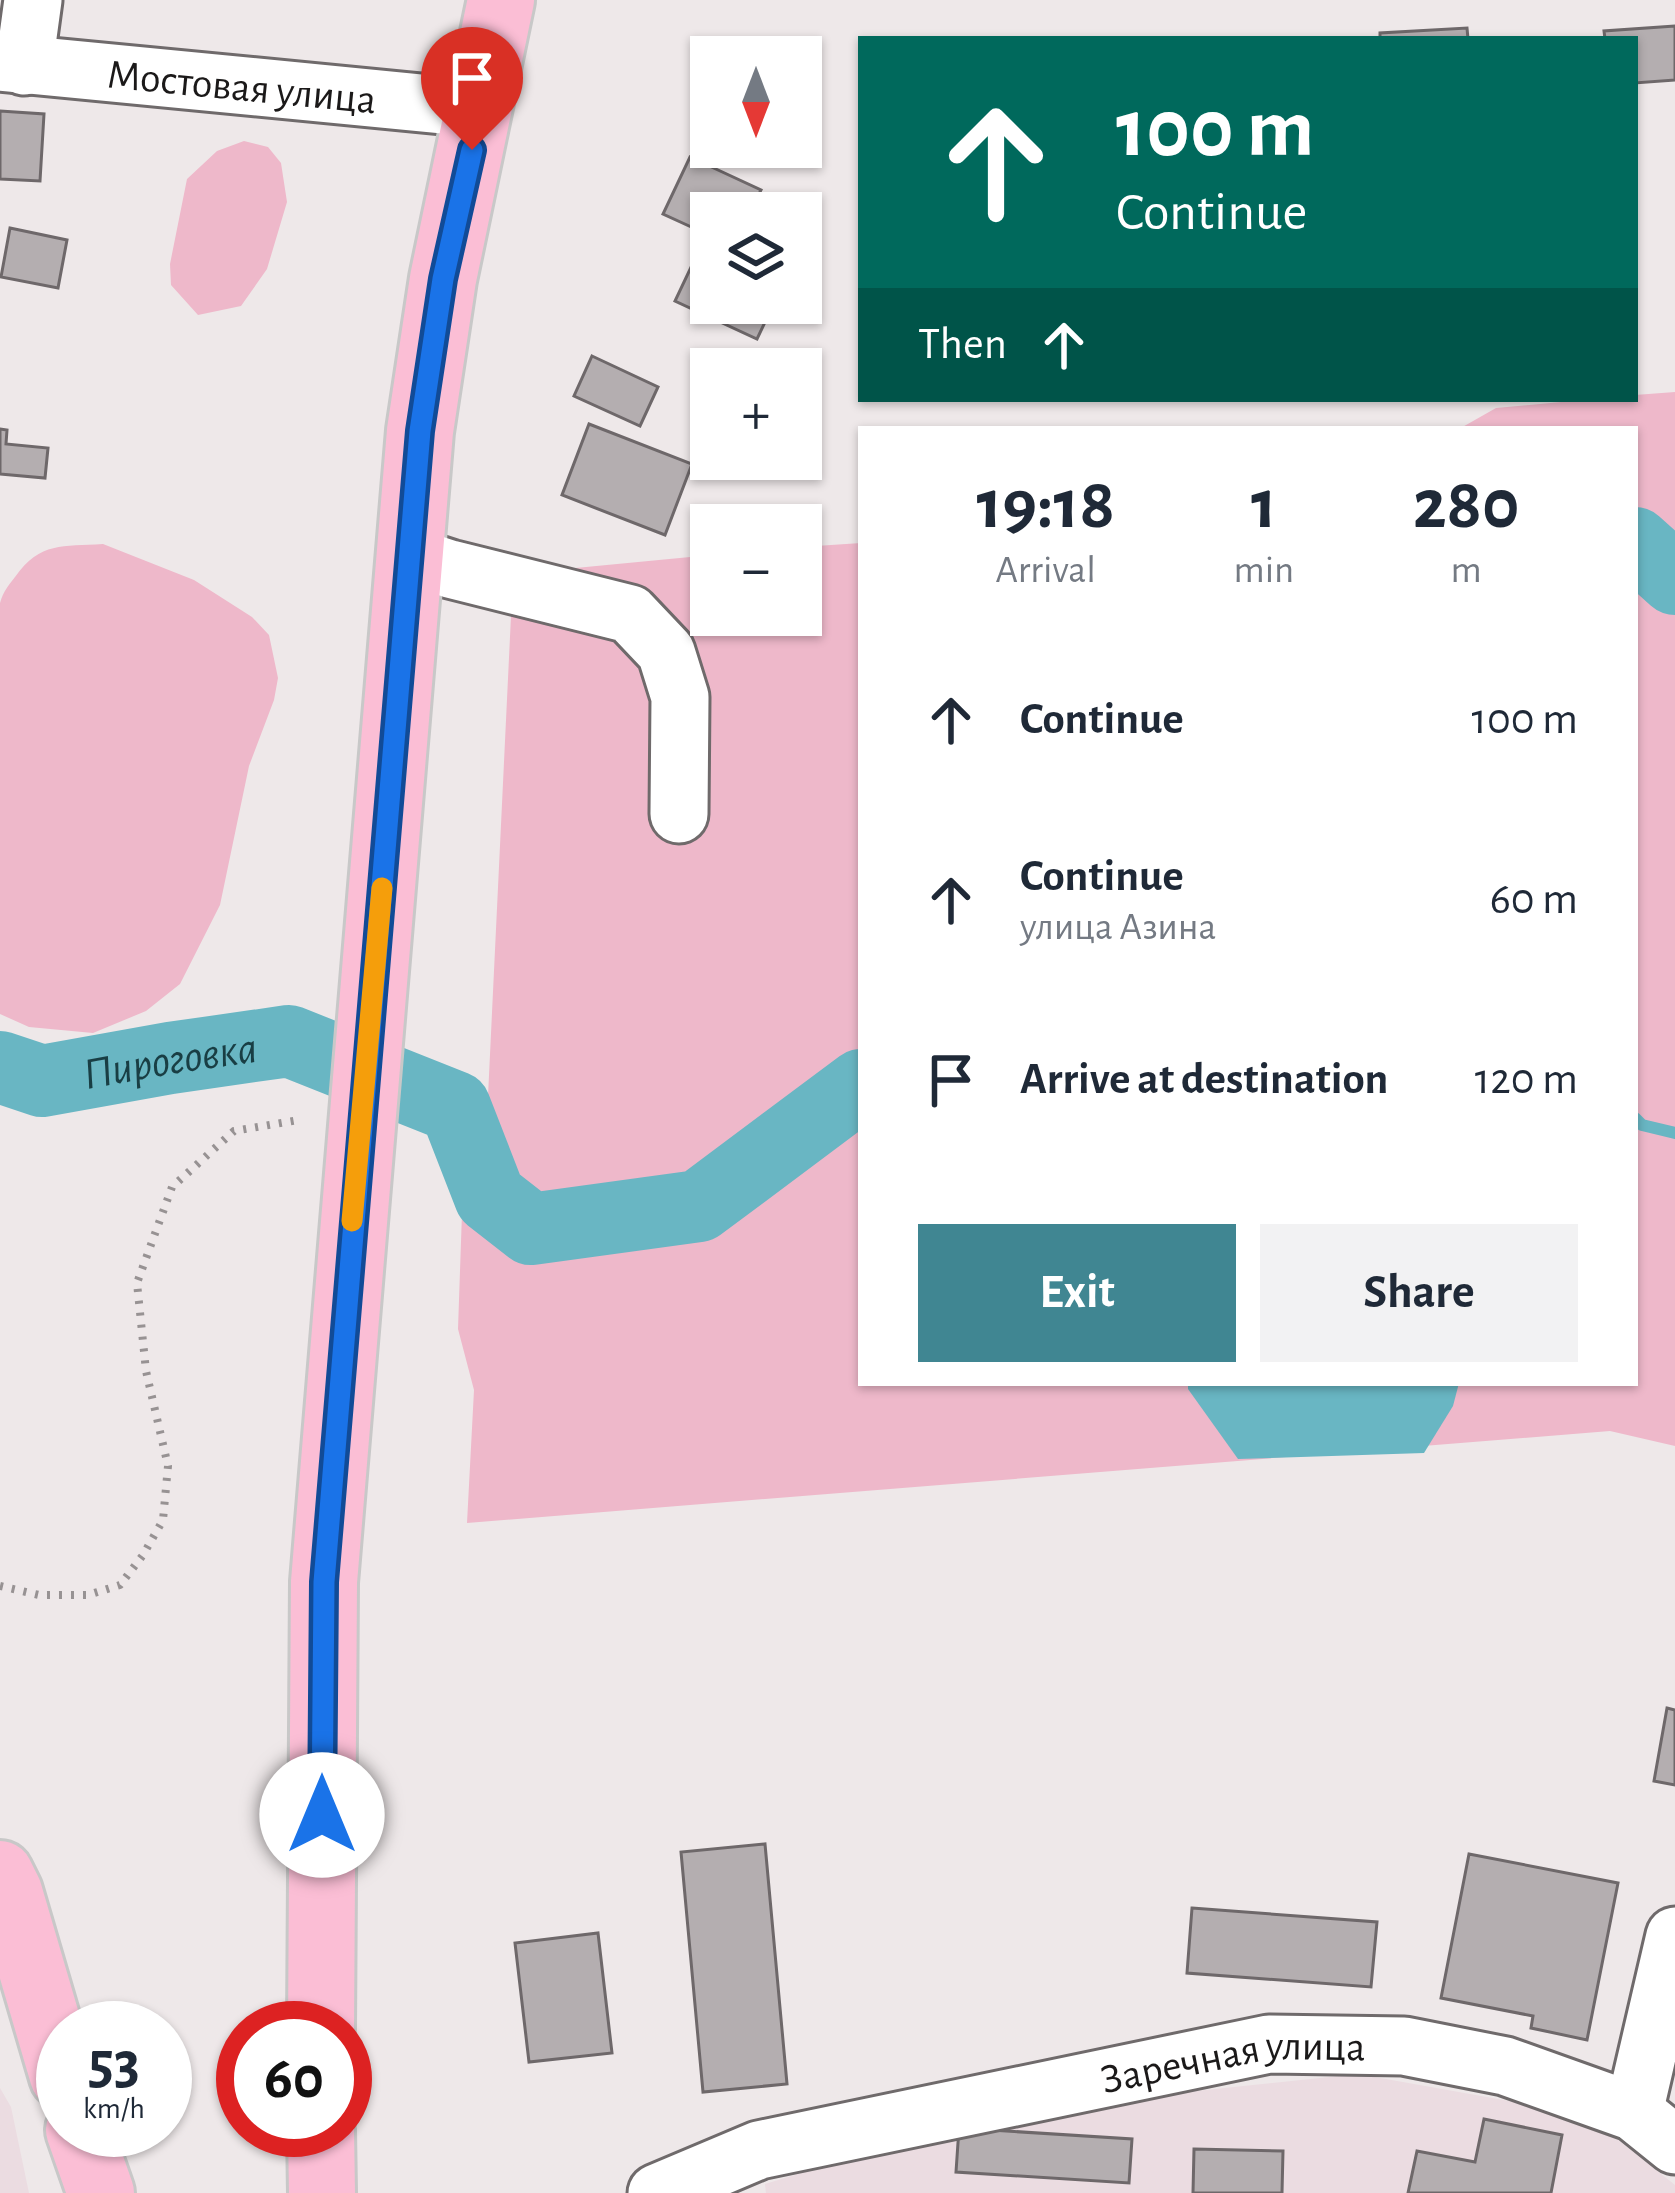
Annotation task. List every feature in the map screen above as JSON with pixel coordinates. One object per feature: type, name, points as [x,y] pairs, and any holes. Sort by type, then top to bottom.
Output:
[{"type":"main road","points":[[321,2001],[324,1582],[420,431],[443,279],[501,0]]},
{"type":"main road","points":[[0,1874],[41,2001]]},
{"type":"main road","points":[[88,2157],[100,2193]]},
{"type":"main road","points":[[321,2157],[322,2193]]},
{"type":"street","points":[[12,64],[33,0]]},
{"type":"street","name":"Мостовая улица","points":[[12,64],[481,107]]},
{"type":"street","points":[[410,556],[630,614],[666,652],[680,697],[679,814]]},
{"type":"street","name":"Заречная улица","points":[[657,2193],[759,2150],[1269,2044],[1404,2046],[1505,2066],[1655,2128],[1675,1936]]},
{"type":"path","points":[[0,1586],[39,1595],[88,1595],[120,1586],[143,1556],[163,1520],[168,1466],[146,1372],[137,1283],[172,1187],[234,1131],[298,1120]]},
{"type":"shaded area","points":[[244,141],[268,147],[281,163],[287,202],[267,269],[241,306],[198,315],[171,285],[170,264],[187,179],[217,151]]},
{"type":"shaded area","points":[[1675,392],[1675,1446],[1610,1431],[467,1523],[474,1390],[458,1329],[463,1184],[486,1138],[513,574],[690,557],[690,636],[822,636],[822,546],[858,543],[858,1386],[1638,1386],[1638,426],[1464,426],[1496,408],[1638,402],[1638,395]]},
{"type":"shaded area","points":[[103,544],[194,580],[252,617],[269,635],[278,678],[249,766],[220,905],[180,984],[146,1011],[93,1033],[29,1027],[0,1014],[0,603],[34,557],[64,546]]},
{"type":"shaded area","points":[[1358,2074],[1587,2115],[1675,2185],[1675,2193],[766,2193],[765,2184],[1007,2111]]},
{"type":"shaded area","points":[[0,2088],[11,2107],[29,2193],[0,2193]]},
{"type":"water","points":[[1458,1386],[1453,1406],[1424,1453],[1238,1459],[1188,1389]]},
{"type":"building","points":[[1675,26],[1675,80],[1638,83],[1638,36],[1605,36],[1604,31]]},
{"type":"building","points":[[1467,28],[1468,36],[1380,36]]},
{"type":"building","points":[[0,111],[44,114],[40,181],[0,179]]},
{"type":"building","points":[[690,157],[690,168],[714,168],[761,190],[690,192],[690,226],[663,214]]},
{"type":"building","points":[[10,228],[67,240],[58,288],[1,277]]},
{"type":"building","points":[[690,269],[690,308],[675,301]]},
{"type":"building","points":[[725,324],[764,324],[757,339]]},
{"type":"building","points":[[592,356],[658,387],[640,426],[574,396]]},
{"type":"building","points":[[589,424],[690,463],[665,535],[562,495]]},
{"type":"building","points":[[0,429],[7,430],[6,444],[48,448],[45,478],[0,474]]},
{"type":"building","points":[[1667,1708],[1675,1710],[1675,1785],[1654,1781]]},
{"type":"building","points":[[765,1844],[787,2084],[703,2092],[681,1852]]},
{"type":"building","points":[[1469,1854],[1618,1883],[1587,2040],[1531,2028],[1533,2016],[1441,1998]]},
{"type":"building","points":[[1192,1908],[1377,1922],[1371,1987],[1187,1973]]},
{"type":"building","points":[[598,1933],[612,2053],[529,2062],[515,1943]]},
{"type":"building","points":[[1484,2119],[1562,2135],[1551,2193],[1408,2193],[1417,2151],[1475,2162]]},
{"type":"building","points":[[959,2128],[1132,2139],[1129,2183],[956,2172]]},
{"type":"building","points":[[1194,2149],[1283,2151],[1282,2193],[1193,2193]]},
{"type":"waterway","name":"Пироговка","points":[[1638,546],[1675,579]]},
{"type":"waterway","name":"Пироговка","points":[[0,1067],[42,1081],[289,1041],[455,1107],[490,1197],[531,1229],[699,1206],[858,1087]]},
{"type":"waterway","points":[[1638,1121],[1675,1133]]},
{"type":"slow traffic","points":[[352,1221],[382,888]]},
{"type":"route","points":[[322,1815],[324,1582],[420,431],[443,279],[472,150]]}]
